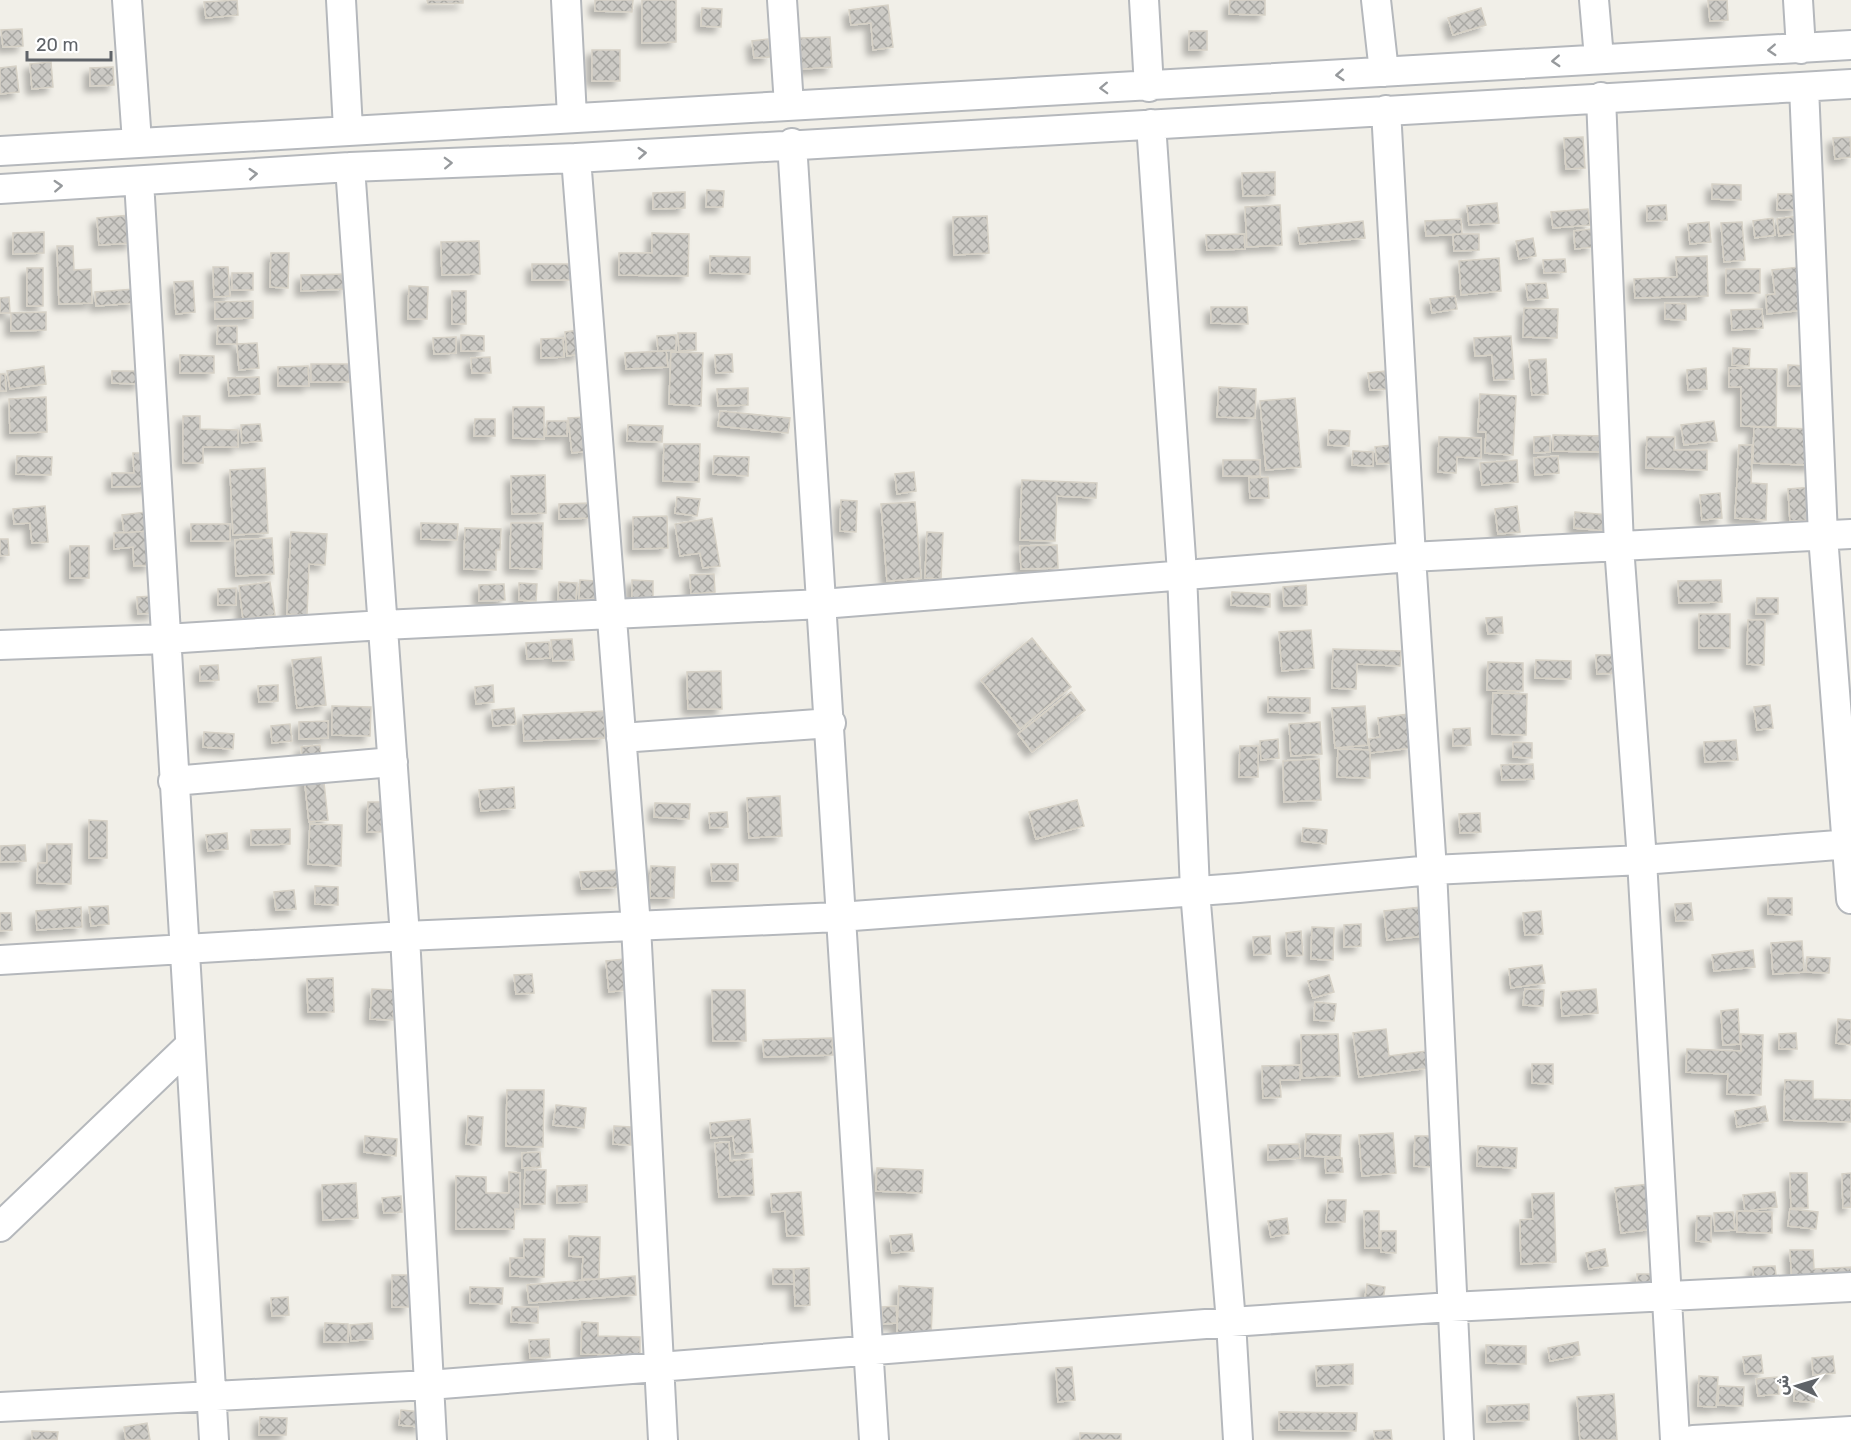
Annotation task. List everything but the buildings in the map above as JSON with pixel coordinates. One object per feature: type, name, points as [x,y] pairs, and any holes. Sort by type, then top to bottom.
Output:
[{"type":"street","points":[[127,0],[137,142]]},
{"type":"street","points":[[341,0],[348,129]]},
{"type":"street","points":[[566,0],[572,117]]},
{"type":"street","points":[[782,0],[789,105]]},
{"type":"street","points":[[1144,0],[1149,87]]},
{"type":"street","points":[[1376,0],[1384,72]]},
{"type":"street","points":[[1594,0],[1599,58]]},
{"type":"street","points":[[1798,0],[1802,49]]},
{"type":"street","points":[[0,151],[348,129],[1149,87],[1599,58],[1851,45]]},
{"type":"street","points":[[0,189],[350,167],[576,158],[792,143],[1851,84]]},
{"type":"street","points":[[1804,87],[1822,536],[1849,844],[1851,899]]},
{"type":"street","points":[[1601,97],[1619,546],[1641,860],[1675,1440]]},
{"type":"street","points":[[1386,110],[1411,557],[1432,870],[1459,1440]]},
{"type":"street","points":[[1151,124],[1182,573],[1195,891],[1231,1322],[1238,1440]]},
{"type":"street","points":[[792,143],[831,723],[839,917],[874,1440]]},
{"type":"street","points":[[576,158],[636,926],[663,1440]]},
{"type":"street","points":[[350,167],[405,936],[432,1440]]},
{"type":"street","points":[[139,182],[183,951],[214,1440]]},
{"type":"street","points":[[0,645],[166,639],[383,625],[822,604],[1182,573],[1411,557],[1851,534]]},
{"type":"street","points":[[621,738],[831,723]]},
{"type":"street","points":[[173,781],[393,762]]},
{"type":"street","points":[[0,960],[183,951],[405,936],[839,917],[1195,891],[1432,870],[1641,860],[1849,844]]},
{"type":"street","points":[[0,1227],[189,1046]]},
{"type":"street","points":[[0,1407],[429,1386],[1231,1322],[1451,1307],[1851,1287]]},
{"type":"street","points":[[1693,1440],[1851,1431]]}]
